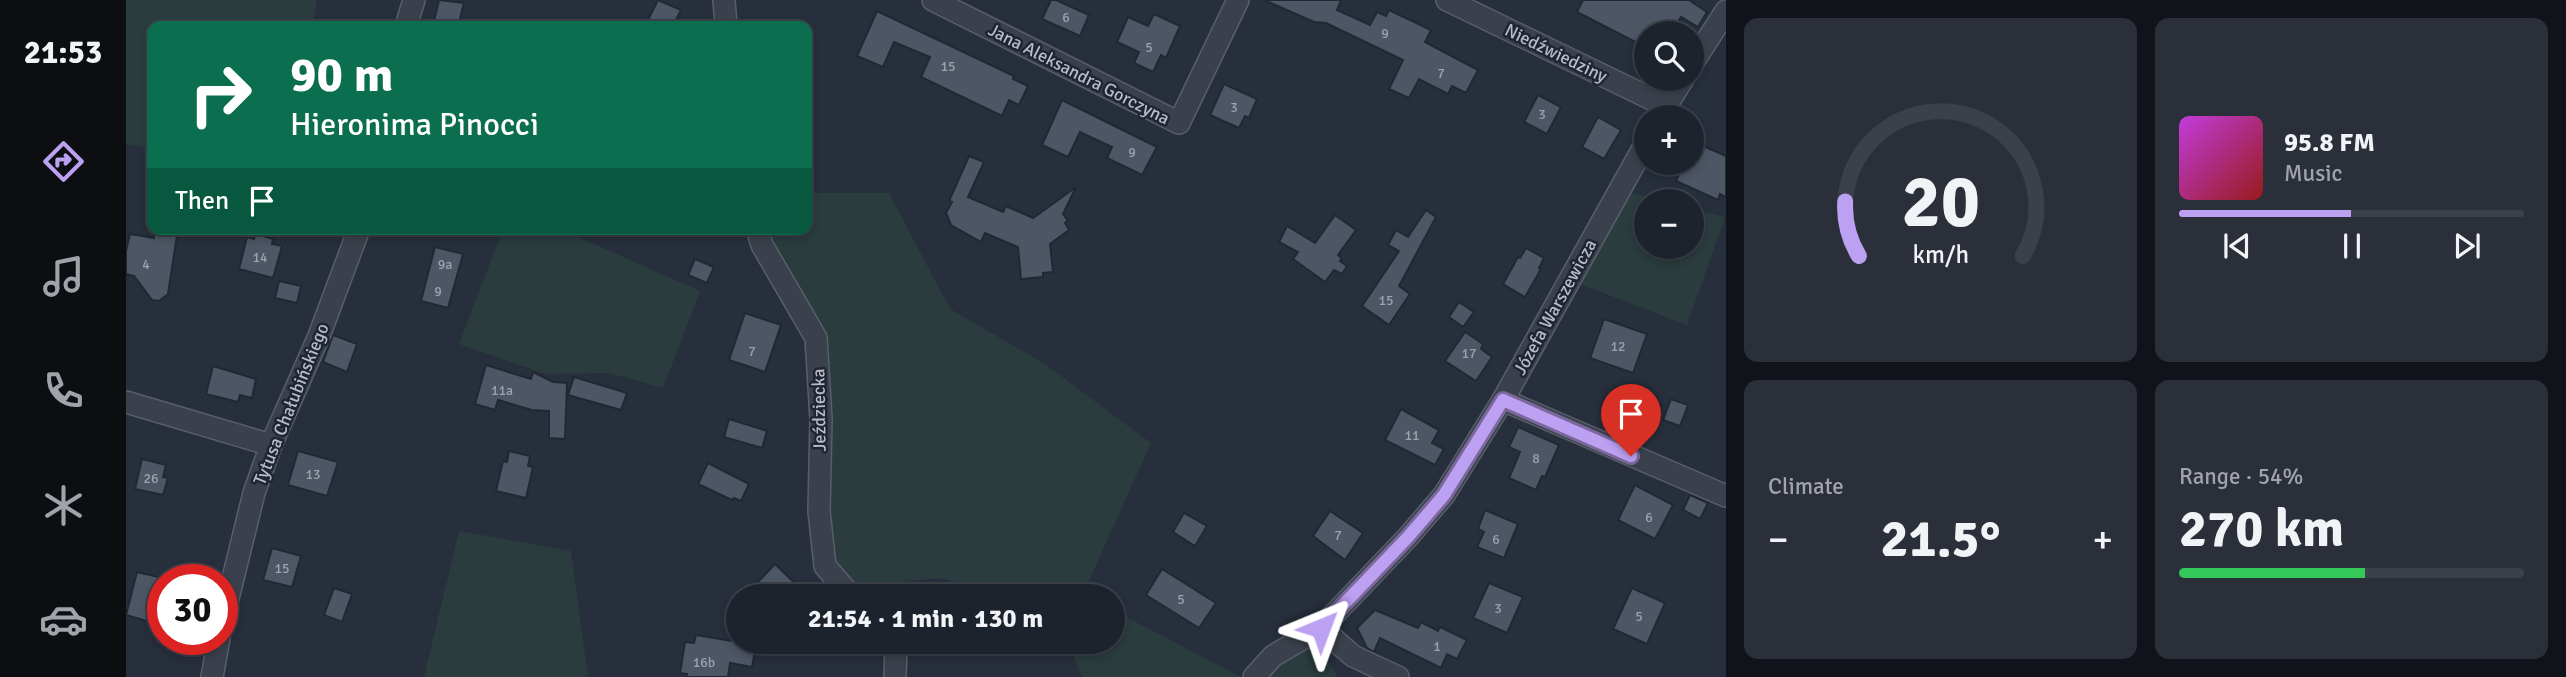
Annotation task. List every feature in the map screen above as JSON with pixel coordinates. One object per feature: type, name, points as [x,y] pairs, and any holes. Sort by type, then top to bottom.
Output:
[{"type":"street","points":[[408,21],[414,0]]},
{"type":"street","points":[[724,0],[726,21]]},
{"type":"street","name":"Jana Aleksandra Gorczyna","points":[[933,0],[1178,123],[1238,0]]},
{"type":"street","name":"Niedźwiedziny","points":[[1447,0],[1651,105]]},
{"type":"street","points":[[1704,45],[1726,10]]},
{"type":"street","name":"Józefa Warszewicza","points":[[1254,677],[1273,656],[1321,628],[1444,495],[1503,400],[1634,164]]},
{"type":"street","name":"Tytusa Chałubińskiego","points":[[237,564],[254,493],[271,444],[319,336],[357,235]]},
{"type":"street","name":"Jeździecka","points":[[759,235],[762,245],[816,338],[821,419],[819,511],[825,566],[841,584]]},
{"type":"street","points":[[1503,400],[1726,496]]},
{"type":"street","points":[[126,402],[271,444]]},
{"type":"street","points":[[1321,628],[1353,656],[1398,677]]},
{"type":"street","points":[[895,677],[896,654]]},
{"type":"street","points":[[212,677],[216,655]]},
{"type":"shaded area","points":[[126,0],[317,0],[313,21],[147,21],[147,147],[126,144]]},
{"type":"shaded area","points":[[1629,192],[1634,193],[1634,259],[1704,259],[1704,212],[1725,217],[1687,325],[1577,283]]},
{"type":"shaded area","points":[[812,193],[889,193],[950,309],[1045,364],[1151,443],[1088,584],[962,584],[940,578],[898,584],[847,584],[832,565],[827,547],[827,337],[780,270],[769,235],[812,235]]},
{"type":"shaded area","points":[[501,235],[574,235],[700,291],[663,388],[609,373],[546,374],[459,344]]},
{"type":"shaded area","points":[[459,531],[571,551],[588,677],[424,677]]},
{"type":"shaded area","points":[[1125,616],[1241,677],[1082,677],[1073,654],[1125,654]]},
{"type":"shaded area","points":[[1316,635],[1337,677],[1265,677],[1272,666]]},
{"type":"building","points":[[439,0],[464,3],[459,21],[434,21]]},
{"type":"building","points":[[658,0],[681,10],[676,21],[648,21]]},
{"type":"building","points":[[1051,0],[1089,15],[1080,36],[1042,19]]},
{"type":"building","points":[[1264,0],[1341,0],[1337,10],[1370,25],[1377,12],[1386,16],[1389,10],[1431,30],[1425,42],[1478,70],[1466,93],[1452,86],[1448,94],[1419,79],[1409,98],[1389,89],[1403,60],[1326,23],[1314,22]]},
{"type":"building","points":[[1583,0],[1689,0],[1707,12],[1702,21],[1688,21],[1681,17],[1679,21],[1634,21],[1634,41],[1577,12]]},
{"type":"building","points":[[877,11],[1014,76],[1013,79],[1028,86],[1019,105],[1009,100],[1002,116],[921,77],[930,57],[894,42],[883,67],[857,56]]},
{"type":"building","points":[[1154,14],[1180,26],[1166,58],[1161,55],[1153,72],[1134,63],[1139,52],[1117,42],[1128,17],[1148,26]]},
{"type":"building","points":[[1224,84],[1257,99],[1249,118],[1245,116],[1239,128],[1210,115]]},
{"type":"building","points":[[1538,95],[1561,107],[1547,134],[1524,122]]},
{"type":"building","points":[[1062,100],[1157,147],[1142,175],[1107,158],[1112,147],[1080,132],[1068,157],[1042,145]]},
{"type":"building","points":[[1598,117],[1621,130],[1604,159],[1582,147]]},
{"type":"building","points":[[1704,146],[1726,156],[1726,197],[1720,194],[1718,200],[1704,194],[1704,189],[1694,189],[1676,181],[1679,175],[1704,175]]},
{"type":"building","points":[[969,156],[984,162],[968,197],[1003,212],[1006,206],[1033,218],[1076,187],[1063,214],[1068,220],[1065,223],[1069,230],[1050,244],[1053,272],[1043,273],[1043,277],[1021,279],[1018,247],[985,233],[981,242],[951,225],[946,213],[952,202],[949,201]]},
{"type":"building","points":[[1426,210],[1436,217],[1399,286],[1410,294],[1389,325],[1362,306],[1399,251],[1388,245],[1396,230],[1408,237]]},
{"type":"building","points":[[1335,215],[1356,230],[1338,255],[1342,259],[1340,261],[1347,266],[1342,274],[1334,270],[1325,282],[1293,259],[1298,252],[1279,242],[1287,226],[1315,243]]},
{"type":"building","points":[[130,234],[154,238],[154,235],[177,235],[168,294],[159,301],[152,300],[134,276],[126,274],[126,251]]},
{"type":"building","points":[[256,235],[259,235],[273,239],[272,244],[282,246],[273,278],[239,269],[247,237],[254,239]]},
{"type":"building","points":[[435,247],[463,254],[448,308],[421,301]]},
{"type":"building","points":[[1526,248],[1544,258],[1539,268],[1541,269],[1525,297],[1503,284]]},
{"type":"building","points":[[695,259],[714,267],[707,283],[688,275]]},
{"type":"building","points":[[279,281],[301,286],[297,303],[275,298]]},
{"type":"building","points":[[1459,302],[1474,312],[1463,327],[1449,317]]},
{"type":"building","points":[[745,313],[781,325],[765,372],[729,360]]},
{"type":"building","points":[[1604,319],[1647,334],[1633,373],[1590,358]]},
{"type":"building","points":[[1465,332],[1483,344],[1481,349],[1492,357],[1476,381],[1445,361]]},
{"type":"building","points":[[333,335],[357,344],[347,372],[323,362]]},
{"type":"building","points":[[486,365],[531,379],[533,372],[553,382],[567,383],[565,439],[549,438],[549,411],[532,410],[498,400],[495,410],[475,404]]},
{"type":"building","points":[[213,366],[256,379],[252,398],[240,395],[238,402],[206,394]]},
{"type":"building","points":[[574,377],[627,393],[621,410],[568,395]]},
{"type":"building","points":[[1671,399],[1688,405],[1680,426],[1663,420]]},
{"type":"building","points":[[1401,409],[1439,430],[1432,443],[1444,449],[1435,465],[1385,440]]},
{"type":"building","points":[[729,419],[767,431],[762,448],[724,437]]},
{"type":"building","points":[[1518,427],[1559,445],[1536,490],[1509,478],[1520,452],[1509,447]]},
{"type":"building","points":[[298,451],[338,462],[327,496],[288,485]]},
{"type":"building","points":[[509,451],[530,456],[528,466],[533,467],[526,498],[496,491],[503,461],[507,462]]},
{"type":"building","points":[[142,459],[166,465],[163,477],[168,478],[163,495],[135,489]]},
{"type":"building","points":[[708,463],[749,484],[741,501],[734,498],[732,500],[698,484]]},
{"type":"building","points":[[1635,485],[1673,505],[1655,539],[1618,520]]},
{"type":"building","points":[[1690,495],[1708,503],[1700,519],[1683,510]]},
{"type":"building","points":[[1485,510],[1518,524],[1504,558],[1477,547],[1484,532],[1478,529]]},
{"type":"building","points":[[1330,511],[1363,533],[1345,560],[1313,536]]},
{"type":"building","points":[[1184,513],[1207,526],[1195,546],[1173,532]]},
{"type":"building","points":[[272,548],[301,556],[292,587],[263,580]]},
{"type":"building","points":[[775,564],[796,584],[756,584]]},
{"type":"building","points":[[1162,569],[1216,603],[1199,628],[1146,595]]},
{"type":"building","points":[[137,572],[147,574],[147,621],[126,615]]},
{"type":"building","points":[[1489,583],[1523,597],[1507,633],[1473,618]]},
{"type":"building","points":[[334,588],[352,594],[342,622],[324,615]]},
{"type":"building","points":[[1632,588],[1665,603],[1647,644],[1613,629]]},
{"type":"building","points":[[1375,610],[1418,628],[1421,622],[1438,631],[1440,627],[1467,640],[1457,659],[1447,654],[1441,668],[1380,638],[1374,652],[1367,648],[1357,628]]},
{"type":"building","points":[[696,635],[726,640],[726,654],[754,654],[752,667],[730,663],[728,677],[686,677],[687,674],[680,673],[685,642],[694,643]]},
{"type":"route","points":[[1321,628],[1444,495],[1503,400],[1631,456]]}]
